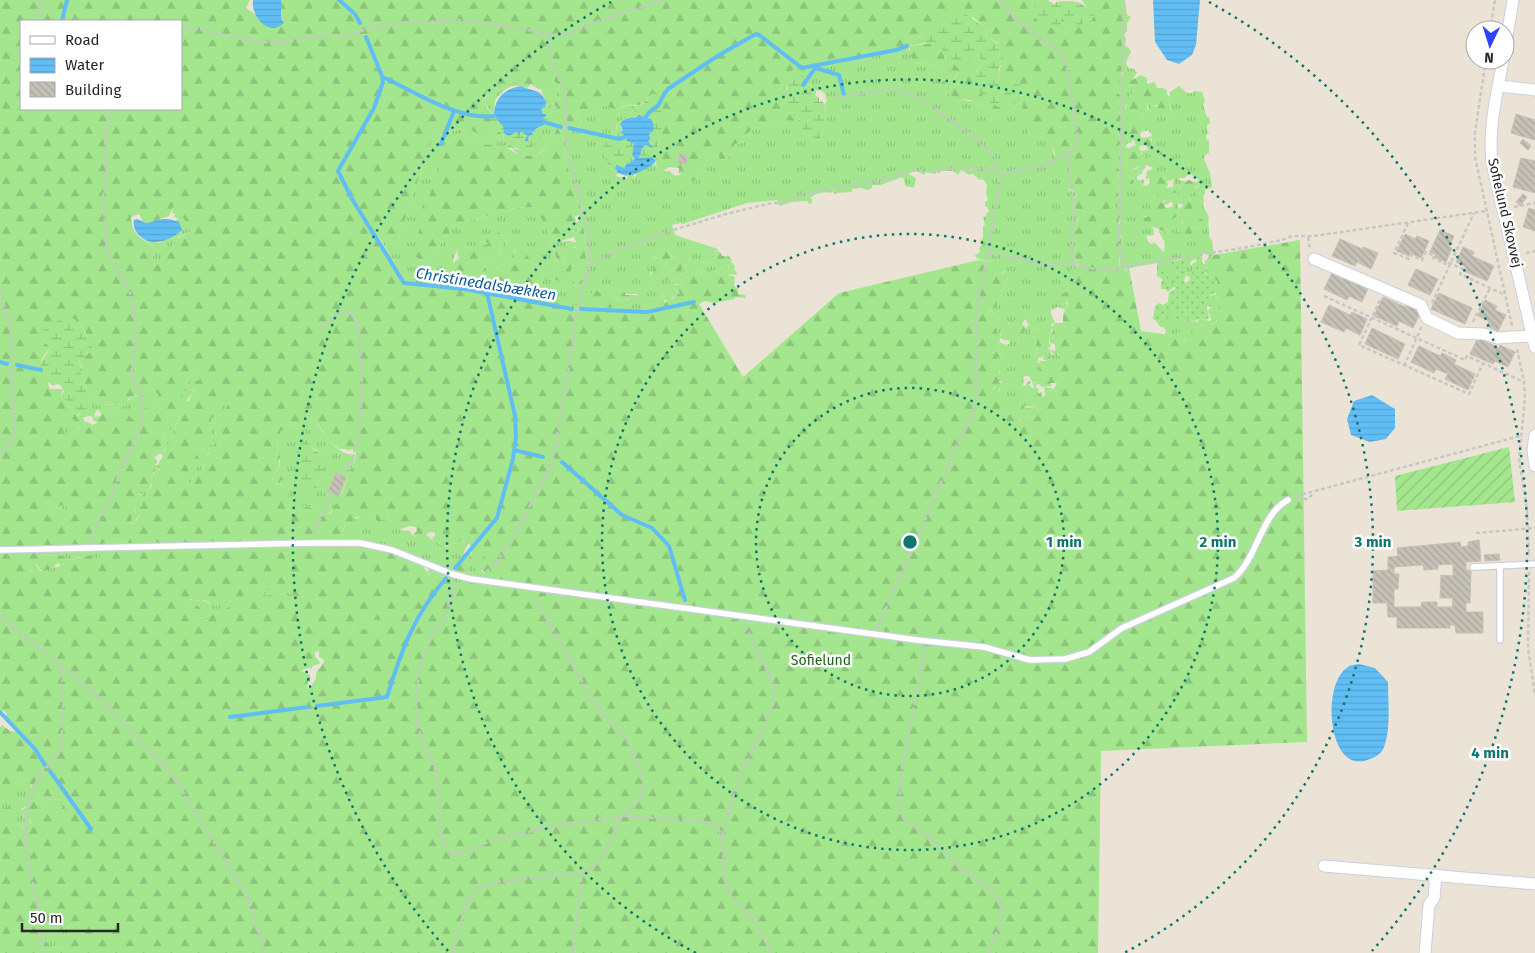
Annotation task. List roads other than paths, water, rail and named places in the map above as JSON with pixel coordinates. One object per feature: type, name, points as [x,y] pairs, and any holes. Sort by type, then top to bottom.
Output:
[{"type":"street","points":[[1510,20],[1513,0]]},
{"type":"street","name":"Sofielund Skovvej","points":[[1314,259],[1420,304],[1427,318],[1458,333],[1484,334],[1497,338],[1515,338],[1534,342],[1492,163],[1490,145],[1491,126],[1501,70]]},
{"type":"street","points":[[1499,86],[1535,90]]},
{"type":"street","points":[[1531,435],[1535,466]]},
{"type":"street","points":[[1324,866],[1535,884]]},
{"type":"street","points":[[1425,953],[1429,905],[1434,898],[1436,875]]},
{"type":"lane","points":[[0,550],[313,542],[360,544],[402,553],[459,576],[926,641],[984,647],[1030,660],[1065,659],[1079,656],[1097,648],[1122,628],[1234,578],[1247,565],[1276,510],[1288,500]]},
{"type":"lane","points":[[1473,567],[1532,564]]},
{"type":"lane","points":[[1500,566],[1500,640]]},
{"type":"water","points":[[253,0],[281,0],[281,18],[284,23],[278,27],[267,27],[258,18],[253,6]]},
{"type":"water","points":[[1153,0],[1200,0],[1196,45],[1192,55],[1179,64],[1167,60],[1155,42]]},
{"type":"water","points":[[521,86],[538,92],[546,101],[545,107],[541,109],[543,114],[546,114],[542,118],[544,125],[535,129],[535,132],[532,131],[533,134],[529,136],[528,141],[525,141],[528,136],[523,133],[524,129],[523,132],[520,132],[520,135],[516,132],[510,135],[505,134],[503,126],[494,116],[494,110],[501,96],[515,87]]},
{"type":"water","points":[[639,115],[651,119],[654,125],[653,132],[649,132],[651,133],[649,135],[651,139],[648,141],[653,148],[645,145],[639,158],[652,157],[656,161],[633,175],[629,172],[627,176],[618,173],[615,168],[617,165],[624,168],[635,159],[632,155],[634,144],[626,140],[627,137],[620,132],[623,130],[620,124],[629,118],[635,118]]},
{"type":"water","points":[[137,219],[146,223],[162,219],[174,220],[179,222],[182,230],[160,242],[149,241],[144,239],[135,230],[134,220]]},
{"type":"water","points":[[1372,395],[1395,409],[1395,428],[1386,439],[1370,442],[1351,435],[1347,419],[1354,401]]},
{"type":"water","points":[[1359,664],[1375,668],[1388,682],[1389,715],[1388,732],[1382,751],[1370,759],[1356,761],[1345,755],[1337,743],[1332,709],[1334,691],[1339,677],[1349,666]]},
{"type":"waterway","points":[[62,20],[67,0]]},
{"type":"waterway","name":"Christinedalsbækken","points":[[339,0],[355,14],[360,23]]},
{"type":"waterway","points":[[646,117],[649,112],[656,108],[668,89],[719,55],[756,34],[802,68],[896,50],[907,46]]},
{"type":"waterway","name":"Christinedalsbækken","points":[[366,37],[383,82],[374,108],[338,171],[352,199],[404,283],[464,289],[572,309]]},
{"type":"waterway","points":[[803,85],[816,67]]},
{"type":"waterway","points":[[816,68],[839,75],[844,95]]},
{"type":"waterway","points":[[383,78],[453,110],[467,114],[494,116]]},
{"type":"waterway","points":[[441,144],[454,111]]},
{"type":"waterway","points":[[544,122],[561,127]]},
{"type":"waterway","points":[[569,128],[619,139],[625,137]]},
{"type":"waterway","points":[[455,568],[497,518],[513,459],[516,437],[515,416],[487,293]]},
{"type":"waterway","name":"Christinedalsbækken","points":[[581,309],[647,312],[694,302]]},
{"type":"waterway","points":[[0,362],[7,364]]},
{"type":"waterway","points":[[17,365],[41,370]]},
{"type":"waterway","points":[[514,450],[543,457]]},
{"type":"waterway","points":[[562,462],[622,515],[652,528],[669,546],[685,600]]},
{"type":"waterway","points":[[317,706],[387,697],[410,634],[425,606],[446,578]]},
{"type":"waterway","points":[[230,717],[308,707]]},
{"type":"waterway","points":[[0,712],[35,749],[45,765]]},
{"type":"waterway","points":[[50,771],[91,829]]},
{"type":"park label","name":"Sofielund","points":[[821,660]]}]
